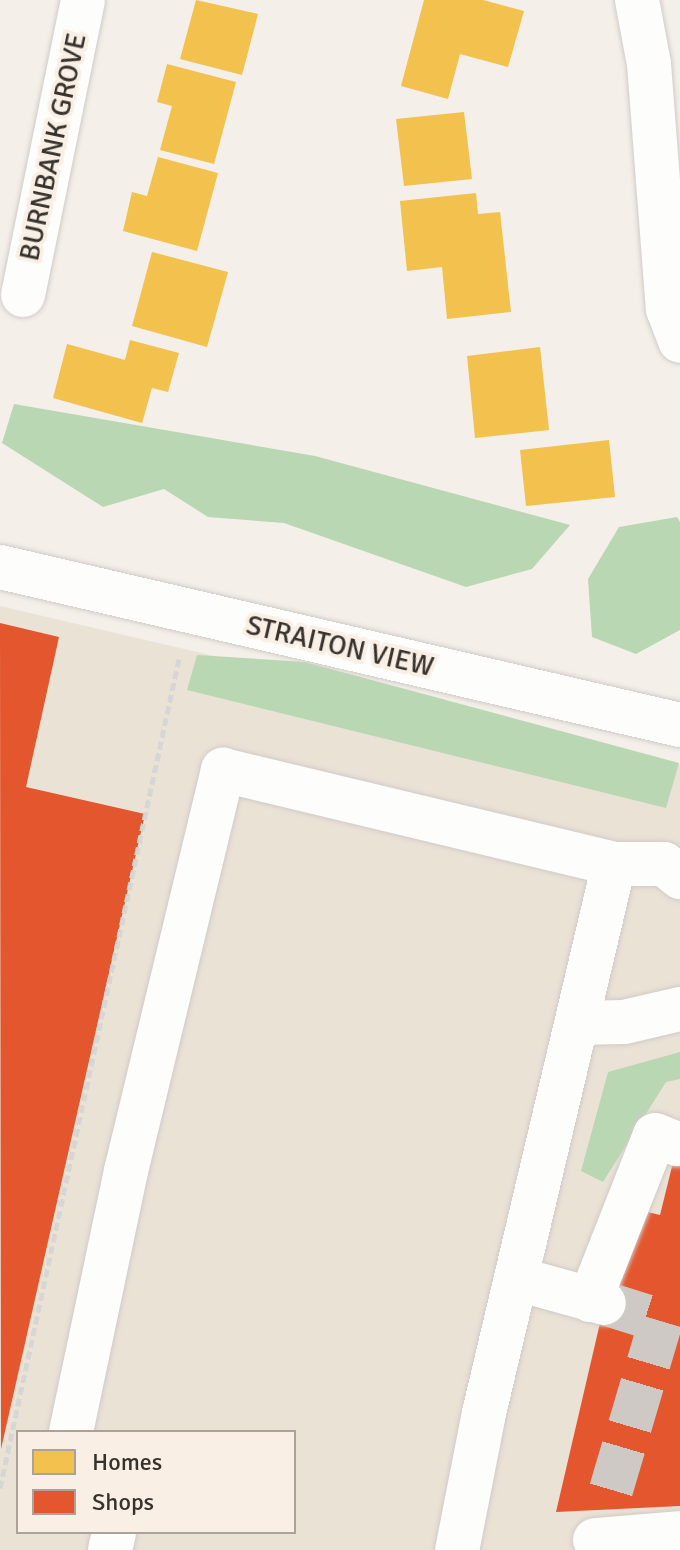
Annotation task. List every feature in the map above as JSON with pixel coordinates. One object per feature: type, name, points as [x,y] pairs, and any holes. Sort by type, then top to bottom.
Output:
[{"type":"street","name":"BURNBANK GROVE","points":[[23,295],[83,0]]},
{"type":"street","points":[[637,0],[649,64],[668,309],[680,341]]},
{"type":"street","name":"STRAITON VIEW","points":[[0,567],[680,725]]},
{"type":"street","points":[[71,1430],[126,1171],[223,770],[614,864],[664,864],[680,877]]},
{"type":"street","points":[[457,1550],[484,1413],[614,864]]},
{"type":"street","points":[[577,1023],[624,1022],[680,1009]]},
{"type":"street","points":[[518,1279],[597,1302],[655,1135],[677,1144]]},
{"type":"street","points":[[597,1533],[680,1533]]},
{"type":"path","points":[[0,1488],[189,611]]},
{"type":"shaded area","points":[[0,606],[680,765],[680,1550],[0,1550]]},
{"type":"green space","points":[[14,404],[315,456],[570,525],[532,569],[466,587],[284,523],[208,517],[164,489],[103,507],[2,443]]},
{"type":"green space","points":[[677,517],[680,522],[680,630],[636,654],[592,637],[588,579],[619,527]]},
{"type":"green space","points":[[197,655],[305,662],[679,763],[666,808],[187,690]]},
{"type":"green space","points":[[680,1052],[680,1079],[666,1082],[603,1182],[581,1171],[608,1072]]},
{"type":"building: Homes","points":[[196,0],[258,14],[242,75],[180,59]]},
{"type":"building: Homes","points":[[424,0],[483,0],[524,11],[508,67],[460,54],[448,99],[401,86]]},
{"type":"building: Homes","points":[[167,64],[236,82],[214,164],[160,150],[172,106],[157,102]]},
{"type":"building: Homes","points":[[464,112],[472,179],[404,186],[396,119]]},
{"type":"building: Homes","points":[[158,157],[218,173],[197,251],[123,231],[132,192],[147,196]]},
{"type":"building: Homes","points":[[476,193],[478,214],[500,212],[511,312],[447,319],[442,267],[407,271],[400,201]]},
{"type":"building: Homes","points":[[152,252],[228,272],[207,347],[132,326]]},
{"type":"building: Homes","points":[[130,340],[179,353],[168,392],[152,388],[142,423],[53,398],[67,344],[125,360]]},
{"type":"building: Homes","points":[[540,347],[549,430],[475,438],[467,356]]},
{"type":"building: Homes","points":[[609,440],[615,497],[526,506],[520,450]]},
{"type":"building: Shops","points":[[0,623],[59,637],[26,787],[145,814],[1,1449]]},
{"type":"building: Shops","points":[[680,1134],[680,1506],[556,1512],[627,1207],[660,1215]]},
{"type":"tunnel","points":[[604,1303],[661,1321],[605,1510]]}]
